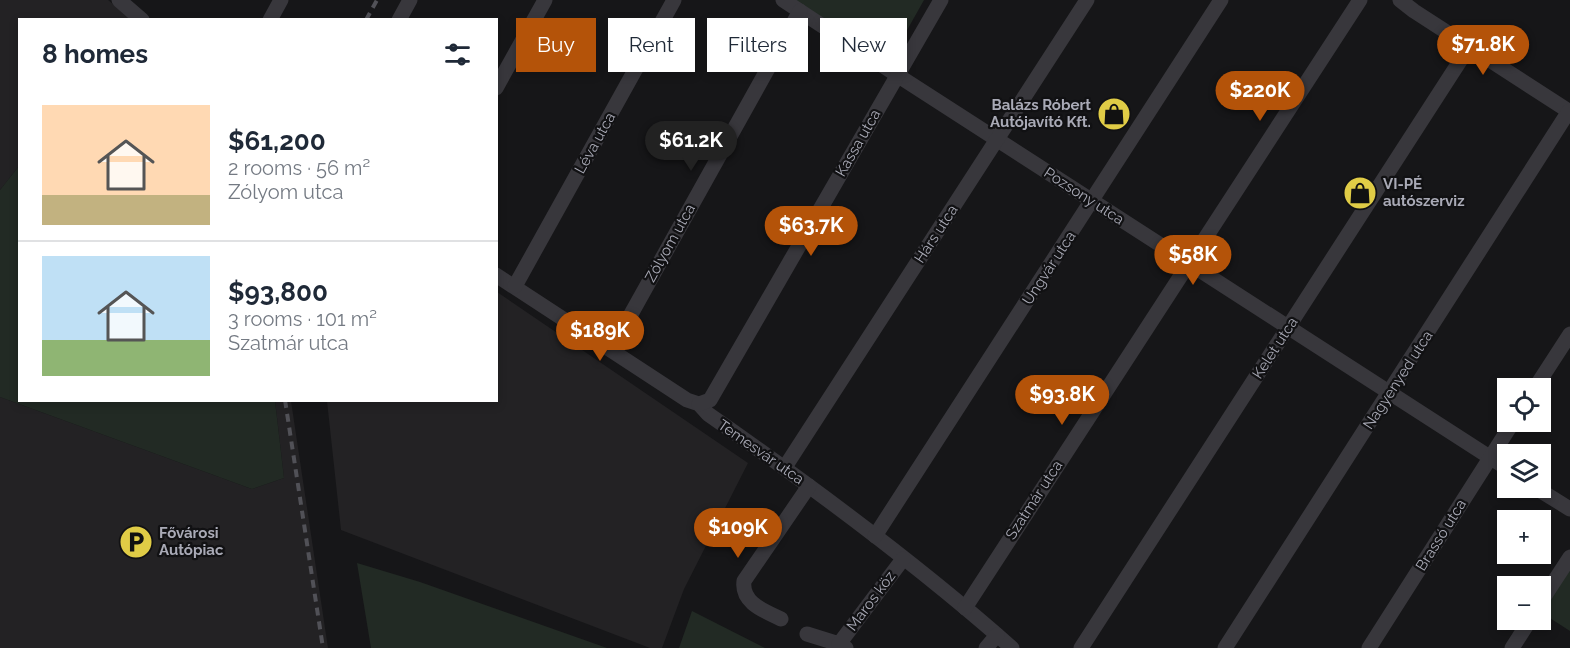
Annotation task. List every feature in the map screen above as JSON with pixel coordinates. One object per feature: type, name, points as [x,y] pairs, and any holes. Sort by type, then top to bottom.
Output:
[{"type":"street","points":[[119,0],[140,18]]},
{"type":"street","points":[[271,18],[281,0]]},
{"type":"street","points":[[400,18],[410,0]]},
{"type":"street","points":[[498,84],[546,0]]},
{"type":"street","name":"Léva utca","points":[[515,286],[674,0]]},
{"type":"street","name":"Pozsony utca","points":[[783,0],[1497,462]]},
{"type":"street","name":"Kassa utca","points":[[699,404],[710,400],[940,0]]},
{"type":"street","name":"Hárs utca","points":[[785,467],[1087,0]]},
{"type":"street","name":"Ungvár utca","points":[[875,536],[1221,0]]},
{"type":"street","name":"Szatmár utca","points":[[964,608],[1360,0]]},
{"type":"street","points":[[1400,0],[1417,6],[1469,47],[1570,112]]},
{"type":"street","name":"Zólyom utca","points":[[611,350],[800,11]]},
{"type":"street","name":"Kelet utca","points":[[1081,648],[1469,47]]},
{"type":"street","name":"Nagyenyed utca","points":[[1225,648],[1570,112]]},
{"type":"street","name":"Temesvár utca","points":[[498,275],[687,400],[699,404],[708,414],[785,467],[875,536],[1012,648]]},
{"type":"street","points":[[1541,378],[1570,334]]},
{"type":"street","name":"Brassó utca","points":[[1369,648],[1507,432]]},
{"type":"street","points":[[781,619],[747,598],[744,582],[809,486]]},
{"type":"street","points":[[1551,497],[1570,509]]},
{"type":"street","points":[[1551,586],[1570,557]]},
{"type":"street","name":"Maros köz","points":[[807,634],[843,646],[903,559]]},
{"type":"street","points":[[1512,648],[1524,630]]},
{"type":"street","points":[[986,648],[997,635]]},
{"type":"shaded area","points":[[0,0],[108,0],[130,18],[18,18],[18,167],[0,190]]},
{"type":"shaded area","points":[[785,0],[924,0],[907,30],[907,18],[820,18],[820,22]]},
{"type":"shaded area","points":[[18,167],[18,402],[275,402],[284,478],[252,489],[0,397],[0,190]]},
{"type":"shaded area","points":[[498,293],[748,463],[684,589],[662,648],[650,648],[341,530],[327,402],[498,402]]},
{"type":"shaded area","name":"Fővárosi Autópiac","points":[[0,397],[252,489],[284,478],[275,402],[291,402],[328,648],[0,648]]},
{"type":"shaded area","points":[[357,563],[420,582],[607,648],[371,648]]},
{"type":"shaded area","points":[[1570,567],[1570,631],[1551,619],[1551,598]]},
{"type":"shaded area","points":[[692,611],[765,648],[679,648]]},
{"type":"railway","points":[[367,18],[377,0]]},
{"type":"railway","points":[[285,402],[323,648]]},
{"type":"place","name":"Balázs Róbert Autójavító Kft.","points":[[1114,114]]},
{"type":"place","name":"VI-PÉ autószerviz","points":[[1360,193]]},
{"type":"place","name":"Fővárosi Autópiac","points":[[136,542]]}]
